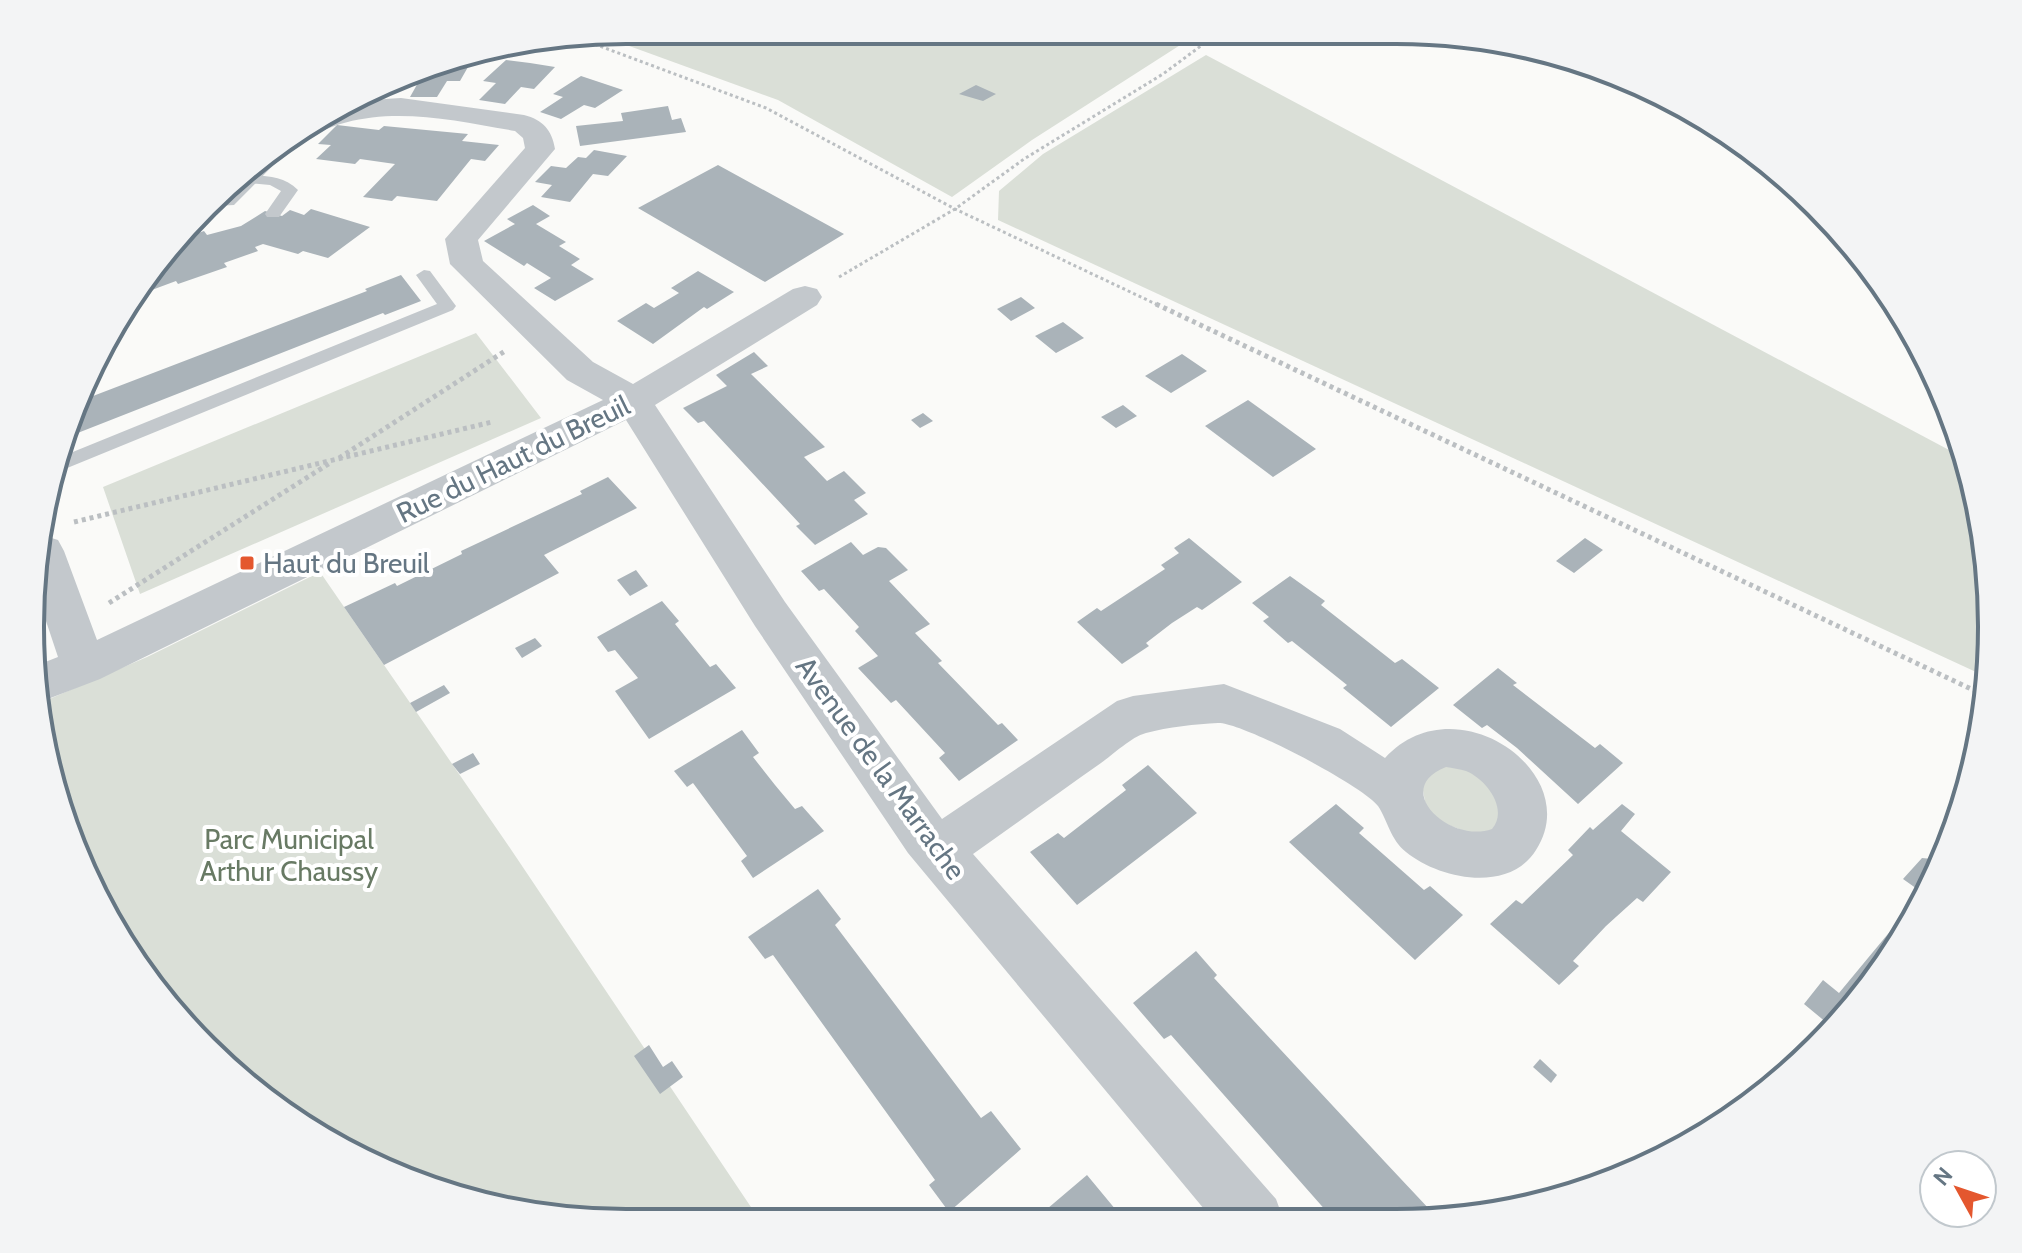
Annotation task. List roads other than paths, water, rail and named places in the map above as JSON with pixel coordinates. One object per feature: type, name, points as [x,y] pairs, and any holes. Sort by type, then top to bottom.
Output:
[{"type":"street","points":[[359,109],[405,105],[524,124],[538,135],[540,149],[461,239],[467,264],[580,371],[633,401]]},
{"type":"street","name":"Rue du Haut du Breuil","points":[[46,676],[77,647],[633,401],[805,297]]},
{"type":"street","name":"Avenue de la Marrache","points":[[633,401],[770,614],[937,851],[1244,1209]]},
{"type":"street","points":[[52,538],[77,647]]},
{"type":"street","points":[[937,851],[1133,715],[1224,703],[1323,743],[1397,792]]},
{"type":"lane","points":[[245,187],[273,181],[290,190],[273,214]]},
{"type":"lane","points":[[68,461],[447,306],[424,275]]},
{"type":"place","name":"Haut du Breuil","points":[[247,563]]},
{"type":"park label","name":"Parc Municipal Arthur Chaussy","points":[[289,855]]}]
